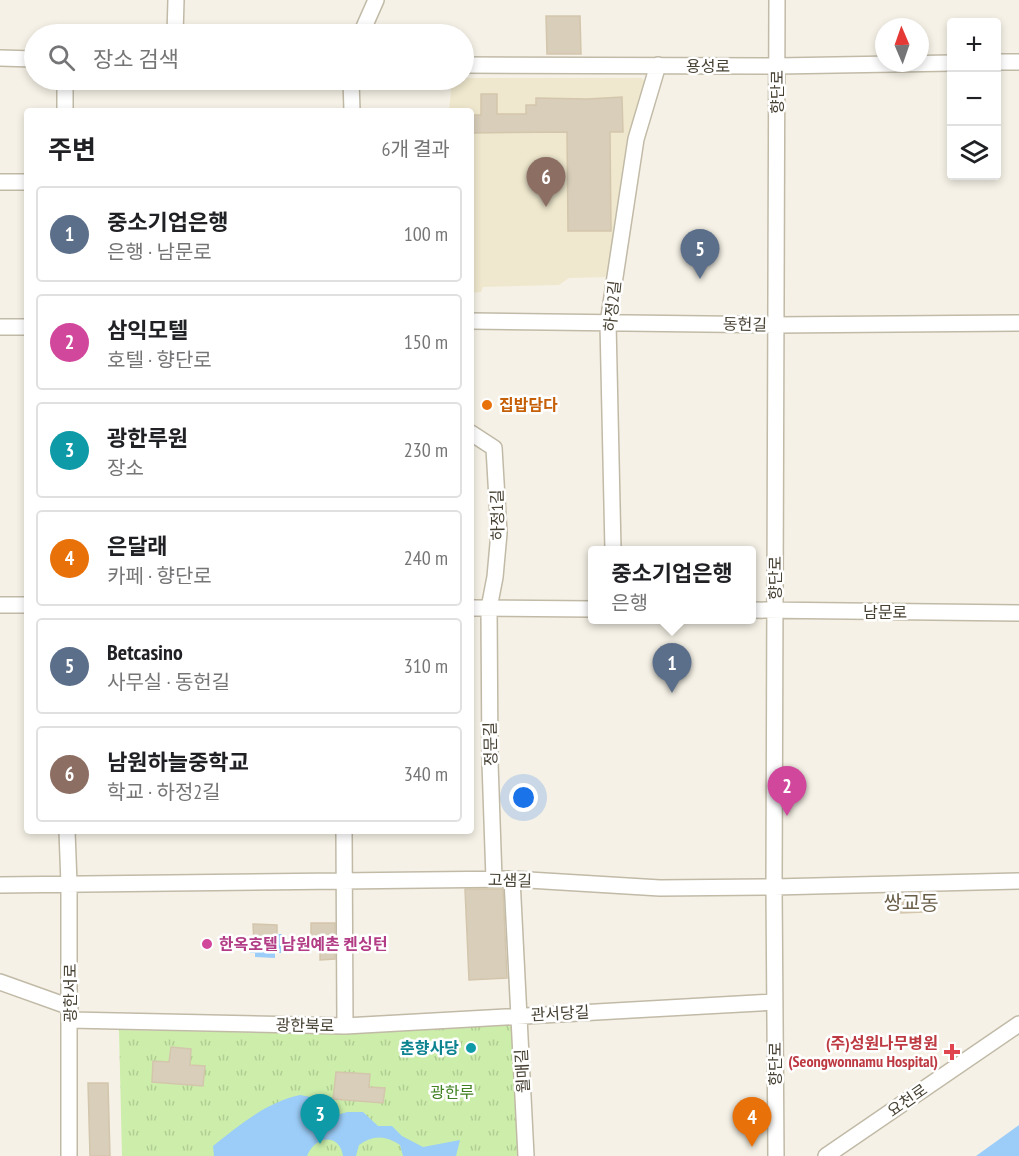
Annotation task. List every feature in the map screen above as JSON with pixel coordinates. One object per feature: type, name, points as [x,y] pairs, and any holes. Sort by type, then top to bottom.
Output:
[{"type":"street","points":[[175,24],[176,0]]},
{"type":"street","points":[[365,24],[376,0]]},
{"type":"street","name":"향단로","points":[[776,1156],[774,887],[777,0]]},
{"type":"street","points":[[0,58],[24,59]]},
{"type":"street","points":[[1001,62],[1019,62]]},
{"type":"street","name":"용성로","points":[[474,65],[778,66],[947,63]]},
{"type":"street","name":"하정2길","points":[[613,546],[608,323],[636,140],[658,65]]},
{"type":"street","points":[[65,90],[65,108]]},
{"type":"street","points":[[351,90],[352,108]]},
{"type":"street","points":[[0,182],[24,182]]},
{"type":"street","name":"동헌길","points":[[474,321],[776,325],[1019,323]]},
{"type":"street","points":[[0,327],[24,327]]},
{"type":"street","name":"하정1길","points":[[474,435],[494,448],[499,533],[495,577],[489,608]]},
{"type":"street","points":[[0,605],[24,605]]},
{"type":"street","points":[[474,608],[588,609]]},
{"type":"street","name":"정문길","points":[[489,608],[490,763],[494,879]]},
{"type":"street","name":"남문로","points":[[756,610],[1019,613]]},
{"type":"street","name":"광한서로","points":[[67,834],[70,1014],[69,1156]]},
{"type":"street","name":"광한북로","points":[[0,982],[70,1014],[345,1026],[344,834]]},
{"type":"street","name":"고샘길","points":[[0,885],[512,879],[660,888],[1019,881]]},
{"type":"street","name":"월매길","points":[[512,879],[526,1156]]},
{"type":"street","name":"관서당길","points":[[345,1026],[775,1002]]},
{"type":"street","name":"요천로","points":[[826,1156],[1019,1023]]},
{"type":"shaded area","points":[[474,78],[641,78],[646,82],[611,277],[569,278],[559,285],[483,287],[481,292],[474,293],[474,108],[449,108],[451,90],[474,90]]},
{"type":"green space","name":"광한루","points":[[509,1025],[514,1030],[519,1156],[122,1156],[119,1030],[345,1034]]},
{"type":"water","points":[[277,934],[282,934],[281,953],[275,953],[275,958],[255,957],[255,953],[250,953],[249,936],[254,936],[254,943],[277,943]]},
{"type":"water","points":[[300,1095],[317,1098],[334,1116],[347,1112],[363,1112],[378,1126],[392,1126],[402,1136],[423,1147],[460,1140],[456,1156],[403,1156],[400,1145],[390,1139],[374,1138],[359,1145],[356,1156],[343,1156],[337,1143],[326,1140],[315,1144],[307,1156],[214,1156],[213,1146],[243,1122],[276,1103]]},
{"type":"water","points":[[1019,1125],[1019,1156],[976,1156]]},
{"type":"building","points":[[546,16],[580,16],[581,54],[547,54]]},
{"type":"building","points":[[481,94],[497,94],[497,114],[526,114],[526,105],[536,105],[536,98],[622,97],[623,132],[610,132],[611,231],[568,231],[567,132],[474,133],[474,115],[481,115]]},
{"type":"building","points":[[465,889],[503,889],[507,978],[469,980]]},
{"type":"building","points":[[922,893],[923,912],[901,913],[903,894]]},
{"type":"building","points":[[311,923],[335,923],[335,959],[320,960],[320,943],[311,943]]},
{"type":"building","points":[[253,924],[277,925],[277,943],[254,943]]},
{"type":"building","points":[[171,1047],[191,1049],[190,1065],[205,1066],[203,1086],[152,1082],[153,1061],[169,1062]]},
{"type":"building","name":"광한루","points":[[336,1072],[370,1074],[369,1087],[385,1088],[383,1103],[333,1099]]},
{"type":"building","points":[[88,1083],[108,1083],[110,1156],[90,1156]]},
{"type":"place","name":"남원하늘중학교","points":[[546,207]]},
{"type":"place","name":"Betcasino","points":[[700,279]]},
{"type":"place","name":"집밥담다","points":[[487,405]]},
{"type":"place","name":"중소기업은행","points":[[672,693]]},
{"type":"place","name":"삼익모텔","points":[[787,816]]},
{"type":"place","name":"한옥호텔 남원예촌 켄싱턴","points":[[207,944]]},
{"type":"place","name":"춘향사당","points":[[471,1048]]},
{"type":"place","name":"(주)성원나무병원 (Seongwonnamu Hospital)","points":[[952,1052]]},
{"type":"place","name":"광한루원","points":[[320,1144]]},
{"type":"place","name":"은달래","points":[[752,1147]]},
{"type":"district","name":"쌍교동","points":[[911,903]]}]
